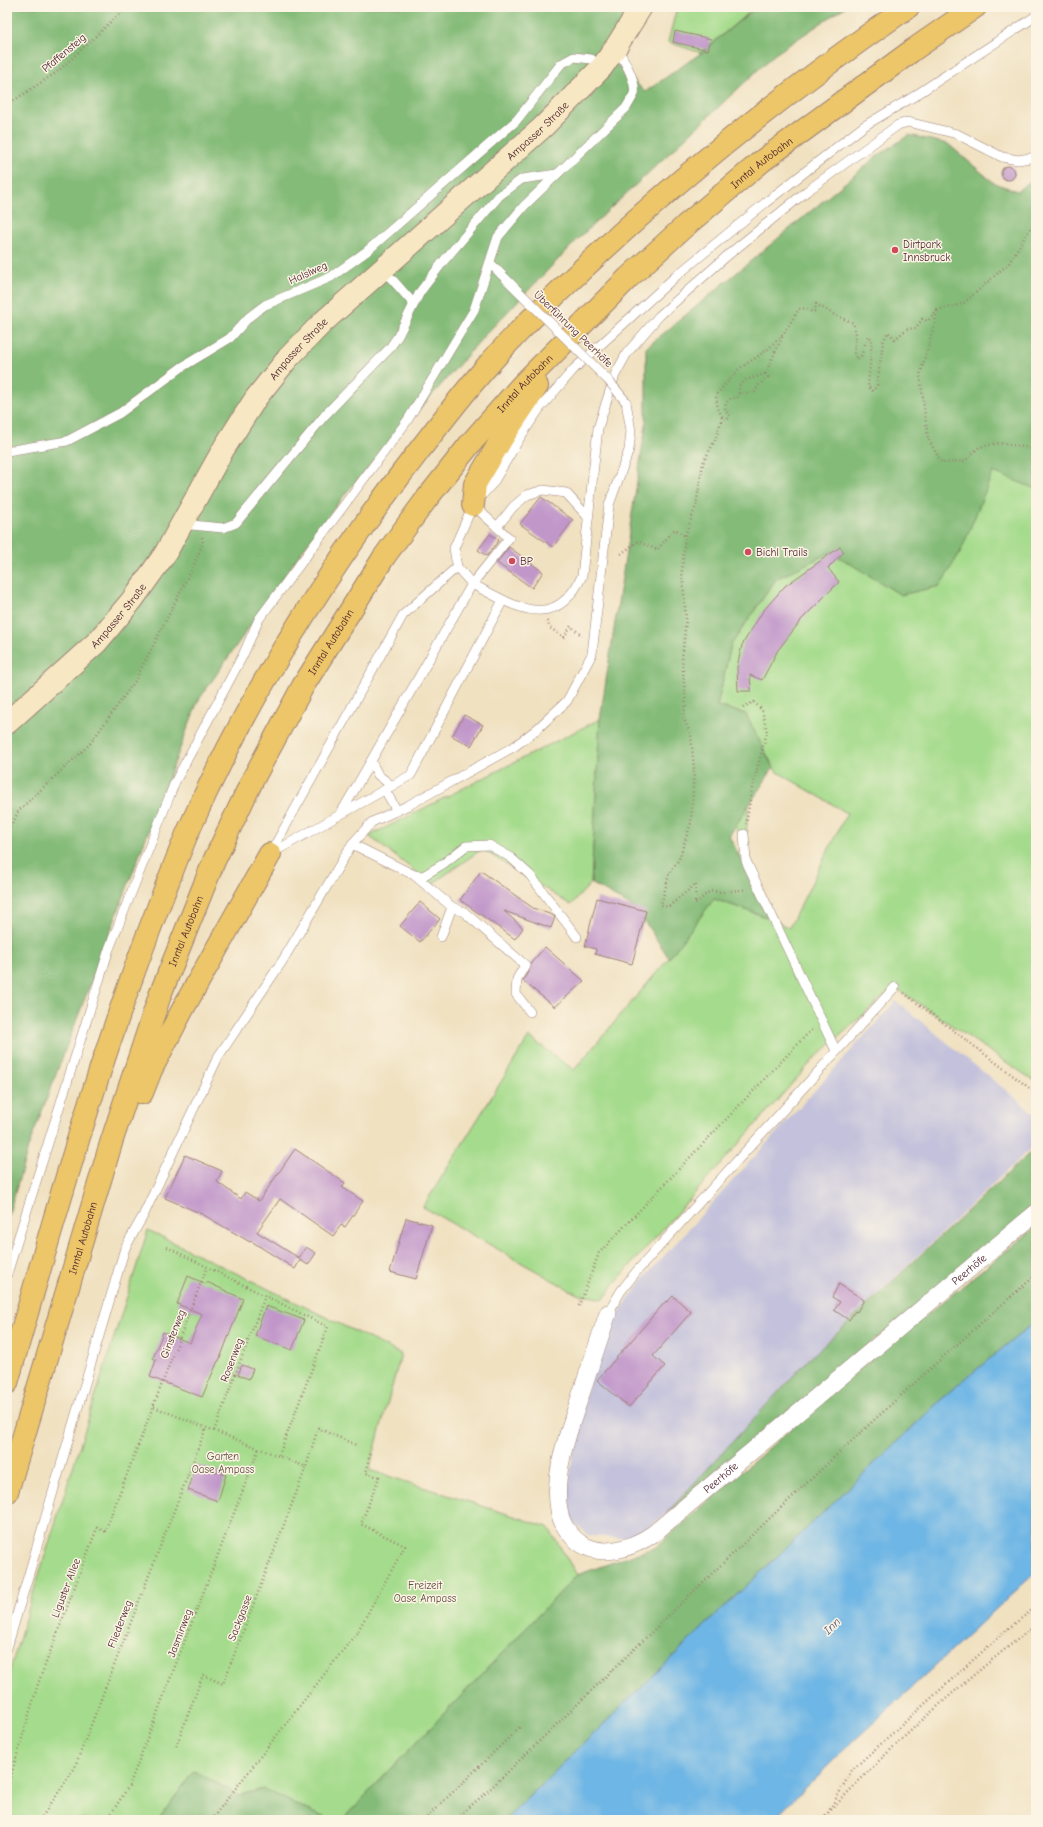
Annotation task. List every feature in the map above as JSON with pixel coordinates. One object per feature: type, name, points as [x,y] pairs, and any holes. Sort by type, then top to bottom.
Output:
[{"type":"highway","points":[[7,1383],[84,1117],[131,976],[187,835],[224,758],[275,661],[357,534],[446,413],[490,362],[560,290],[642,214],[736,134],[810,76],[908,7]]},
{"type":"highway","name":"Inntal Autobahn","points":[[7,1492],[112,1140],[160,996],[214,861],[253,779],[303,686],[384,557],[425,501],[470,444],[549,357],[628,278],[685,226],[762,161],[913,50],[975,7]]},
{"type":"highway","points":[[472,505],[475,484],[504,435],[534,391],[549,357]]},
{"type":"highway","points":[[112,1140],[133,1116],[154,1063],[270,854]]},
{"type":"main road","name":"Ampasser Straße","points":[[7,723],[97,642],[134,599],[165,554],[191,525],[224,448],[252,404],[288,358],[323,322],[542,127],[602,67],[640,10]]},
{"type":"street","name":"Peerhöfe","points":[[608,1313],[564,1446],[558,1494],[559,1511],[571,1536],[581,1545],[600,1551],[625,1548],[639,1543],[653,1534],[1036,1213]]},
{"type":"lane","points":[[1036,16],[913,97],[864,126],[764,203],[676,276],[599,344],[574,369],[540,408],[520,436],[493,483],[472,505],[454,548],[457,567],[472,584],[518,607],[542,611],[559,606],[570,596],[576,589],[582,576],[598,428],[615,375],[628,353],[659,316],[728,255],[789,206],[889,130],[908,122],[957,134],[1002,157],[1018,160],[1036,157]]},
{"type":"lane","points":[[7,1274],[109,949],[175,782],[243,655],[259,619],[407,421],[474,310],[498,237],[524,206],[626,108],[634,93],[632,78],[625,61],[616,47]]},
{"type":"lane","name":"Halslweg","points":[[7,451],[67,441],[120,413],[182,367],[230,338],[265,304],[332,278],[367,251],[516,121],[561,64],[574,57],[591,59],[602,67]]},
{"type":"lane","points":[[191,525],[223,528],[236,523],[324,416],[389,349],[398,336],[413,303],[442,263],[499,196],[522,179],[557,174]]},
{"type":"lane","name":"Überführung Peerhöfe","points":[[490,263],[608,380],[626,402],[630,416],[631,431],[629,450],[609,505],[593,646]]},
{"type":"lane","points":[[391,278],[413,303]]},
{"type":"lane","points":[[497,527],[513,507],[527,495],[543,490],[566,494],[588,517]]},
{"type":"lane","points":[[340,815],[472,584],[509,538],[472,505]]},
{"type":"lane","points":[[270,854],[403,615],[457,567]]},
{"type":"lane","points":[[270,854],[411,775],[503,600]]},
{"type":"lane","points":[[7,1648],[125,1248],[143,1216],[218,1058],[283,960],[352,844],[372,822],[515,746],[537,729],[567,701],[592,654],[593,646]]},
{"type":"lane","points":[[371,761],[378,775],[388,788],[397,810]]},
{"type":"lane","points":[[744,834],[746,860],[836,1051]]},
{"type":"lane","points":[[352,844],[414,875],[452,907],[464,912],[525,965],[517,979],[516,994],[530,1012]]},
{"type":"lane","points":[[414,875],[423,876],[444,864],[466,846],[489,845],[510,858],[530,875],[577,937]]},
{"type":"lane","points":[[441,937],[452,907]]},
{"type":"lane","points":[[608,1313],[621,1291],[636,1272],[895,987]]},
{"type":"path","name":"Pfaffensteig","points":[[7,105],[57,72],[127,7]]},
{"type":"path","points":[[739,393],[756,392],[759,385],[768,377],[766,374],[784,333],[799,309],[806,308],[812,312],[815,311],[816,304],[853,323],[856,332],[854,354],[857,359],[861,356],[868,336],[872,339],[868,387],[873,391],[877,385],[883,342],[888,332],[895,339],[907,328],[916,328],[922,319],[928,321],[937,310],[963,304],[1009,263],[1036,219]]},
{"type":"path","points":[[937,310],[920,375],[928,438],[942,463],[965,461],[979,447],[1000,443],[1036,449]]},
{"type":"path","points":[[766,374],[746,380],[739,386],[737,398],[731,398],[726,403],[726,410],[730,416],[727,420],[722,417],[717,407],[716,395],[739,369],[767,350],[784,333]]},
{"type":"path","points":[[722,417],[717,436],[703,464],[696,506],[685,536],[682,571],[686,619],[682,659],[686,705],[683,717],[691,735],[694,769],[691,822],[679,860],[668,874],[661,905],[668,907],[696,884],[695,904],[710,890],[724,892],[759,887]]},
{"type":"path","points":[[7,834],[19,810],[89,745],[135,681],[203,543],[191,525]]},
{"type":"path","points":[[621,554],[638,541],[657,550],[674,529],[685,536]]},
{"type":"path","points":[[542,611],[550,628],[564,637],[571,626],[593,646]]},
{"type":"path","points":[[743,707],[754,702],[762,710],[767,732],[752,788],[744,834]]},
{"type":"path","points":[[895,987],[1036,1093]]},
{"type":"path","points":[[578,1306],[598,1253],[821,1019]]},
{"type":"path","points":[[167,1247],[328,1327],[279,1455]]},
{"type":"path","name":"Ginsterweg","points":[[154,1406],[207,1267]]},
{"type":"path","points":[[454,1820],[488,1791],[751,1536],[960,1340],[1036,1275]]},
{"type":"path","name":"Rosenweg","points":[[214,1431],[265,1296]]},
{"type":"path","points":[[154,1406],[306,1467],[318,1428],[356,1445]]},
{"type":"path","name":"Liguster Allee","points":[[7,1789],[38,1684],[97,1528],[105,1531],[154,1406]]},
{"type":"path","name":"Fliederweg","points":[[40,1820],[74,1769],[206,1428]]},
{"type":"path","name":"Jasminweg","points":[[107,1820],[130,1786],[260,1448]]},
{"type":"path","points":[[211,1820],[358,1631],[405,1546],[361,1524],[379,1477],[366,1474],[370,1452]]},
{"type":"path","name":"Sackgasse","points":[[176,1746],[203,1675],[224,1684],[306,1467]]},
{"type":"path","points":[[824,1820],[852,1770],[1004,1632],[1036,1607]]},
{"type":"path","points":[[818,1820],[828,1814],[872,1767],[981,1667],[1036,1625]]},
{"type":"path","points":[[424,1820],[520,1727]]},
{"type":"shaded area","points":[[896,1001],[1036,1115],[1036,1143],[805,1363],[666,1514],[637,1535],[619,1538],[590,1536],[572,1521],[567,1495],[578,1418],[607,1329],[644,1278]]},
{"type":"green space","points":[[7,7],[630,7],[605,51],[645,92],[701,53],[756,7],[845,7],[775,54],[581,236],[484,336],[345,494],[299,555],[198,701],[29,1145],[7,1220]]},
{"type":"green space","points":[[677,7],[755,7],[701,53],[668,42]]},
{"type":"green space","points":[[909,135],[948,144],[994,183],[1017,191],[1036,177],[1036,489],[993,472],[961,551],[940,586],[901,595],[831,552],[776,579],[731,645],[717,706],[746,714],[773,768],[729,836],[772,919],[714,899],[669,958],[636,909],[591,883],[600,719],[646,424],[646,348],[876,157]]},
{"type":"green space","points":[[1036,399],[1036,1082],[894,987],[814,1059],[614,1284],[604,1299],[577,1294],[423,1207],[529,1037],[574,1070],[669,958],[714,899],[772,919],[789,928],[847,813],[776,771],[756,735],[745,843],[711,788],[685,730],[739,591],[712,708],[746,714],[717,706],[731,645],[776,579],[831,551],[901,595],[993,472]]},
{"type":"green space","points":[[600,719],[591,883],[571,905],[482,849],[432,884],[369,836]]},
{"type":"green space","points":[[1036,1147],[1036,1206],[666,1514],[805,1363]]},
{"type":"green space","points":[[1036,1227],[1036,1321],[949,1392],[694,1636],[505,1820],[342,1820],[577,1575],[656,1547],[856,1372]]},
{"type":"green space","name":"Garten Oase Ampass","points":[[148,1230],[401,1354],[369,1470],[548,1527],[577,1575],[342,1820],[329,1820],[264,1789],[239,1795],[194,1771],[158,1820],[7,1820],[7,1681],[25,1619]]},
{"type":"green space","points":[[194,1771],[239,1795],[264,1789],[329,1820],[158,1820]]},
{"type":"water","name":"Inn","points":[[1036,1321],[1036,1572],[844,1750],[773,1820],[505,1820],[694,1636],[949,1392]]},
{"type":"building","points":[[675,31],[711,39],[708,50],[673,42]]},
{"type":"building","points":[[1008,166],[1013,168],[1015,173],[1013,178],[1008,180],[1003,178],[1001,173],[1003,168]]},
{"type":"building","points":[[541,497],[573,520],[553,547],[520,524]]},
{"type":"building","points":[[490,534],[499,540],[487,556],[478,550]]},
{"type":"building","points":[[509,547],[543,572],[532,588],[497,563]]},
{"type":"building","points":[[840,547],[844,552],[828,568],[839,582],[802,619],[778,650],[762,680],[750,675],[751,691],[738,691],[737,667],[742,645],[763,611],[785,586]]},
{"type":"building","points":[[464,715],[483,725],[471,746],[452,736]]},
{"type":"building","points":[[481,871],[533,908],[555,917],[551,928],[504,911],[523,928],[515,939],[460,900]]},
{"type":"building","points":[[597,898],[646,911],[632,964],[595,954],[596,949],[585,946]]},
{"type":"building","points":[[420,902],[440,919],[420,942],[400,926]]},
{"type":"building","points":[[545,947],[584,981],[555,1007],[523,981],[531,963]]},
{"type":"building","points":[[295,1149],[345,1183],[342,1187],[363,1201],[345,1227],[341,1225],[333,1236],[280,1199],[257,1232],[299,1258],[306,1247],[316,1253],[308,1265],[300,1260],[295,1269],[251,1241],[250,1242],[202,1214],[165,1198],[185,1155],[222,1171],[217,1182],[241,1199],[245,1192],[259,1201]]},
{"type":"building","points":[[406,1218],[432,1225],[416,1279],[390,1272]]},
{"type":"building","points":[[188,1276],[206,1284],[207,1282],[243,1299],[219,1361],[202,1397],[150,1377],[156,1360],[153,1358],[163,1332],[190,1343],[202,1314],[177,1304]]},
{"type":"building","points":[[839,1284],[864,1300],[857,1312],[855,1311],[849,1320],[834,1310],[840,1302],[832,1297]]},
{"type":"building","points":[[673,1296],[691,1312],[653,1356],[665,1366],[629,1407],[597,1380],[666,1301],[667,1302]]},
{"type":"building","points":[[266,1306],[304,1320],[292,1350],[255,1336]]},
{"type":"building","points":[[242,1365],[253,1369],[249,1379],[238,1375]]},
{"type":"building","points":[[197,1465],[226,1475],[218,1501],[188,1490]]},
{"type":"place","name":"Dirtpark Innsbruck","points":[[895,250]]},
{"type":"place","name":"Bichl Trails","points":[[748,552]]},
{"type":"place","name":"BP","points":[[512,561]]},
{"type":"park label","name":"Freizeit Oase Ampass","points":[[425,1591]]}]
